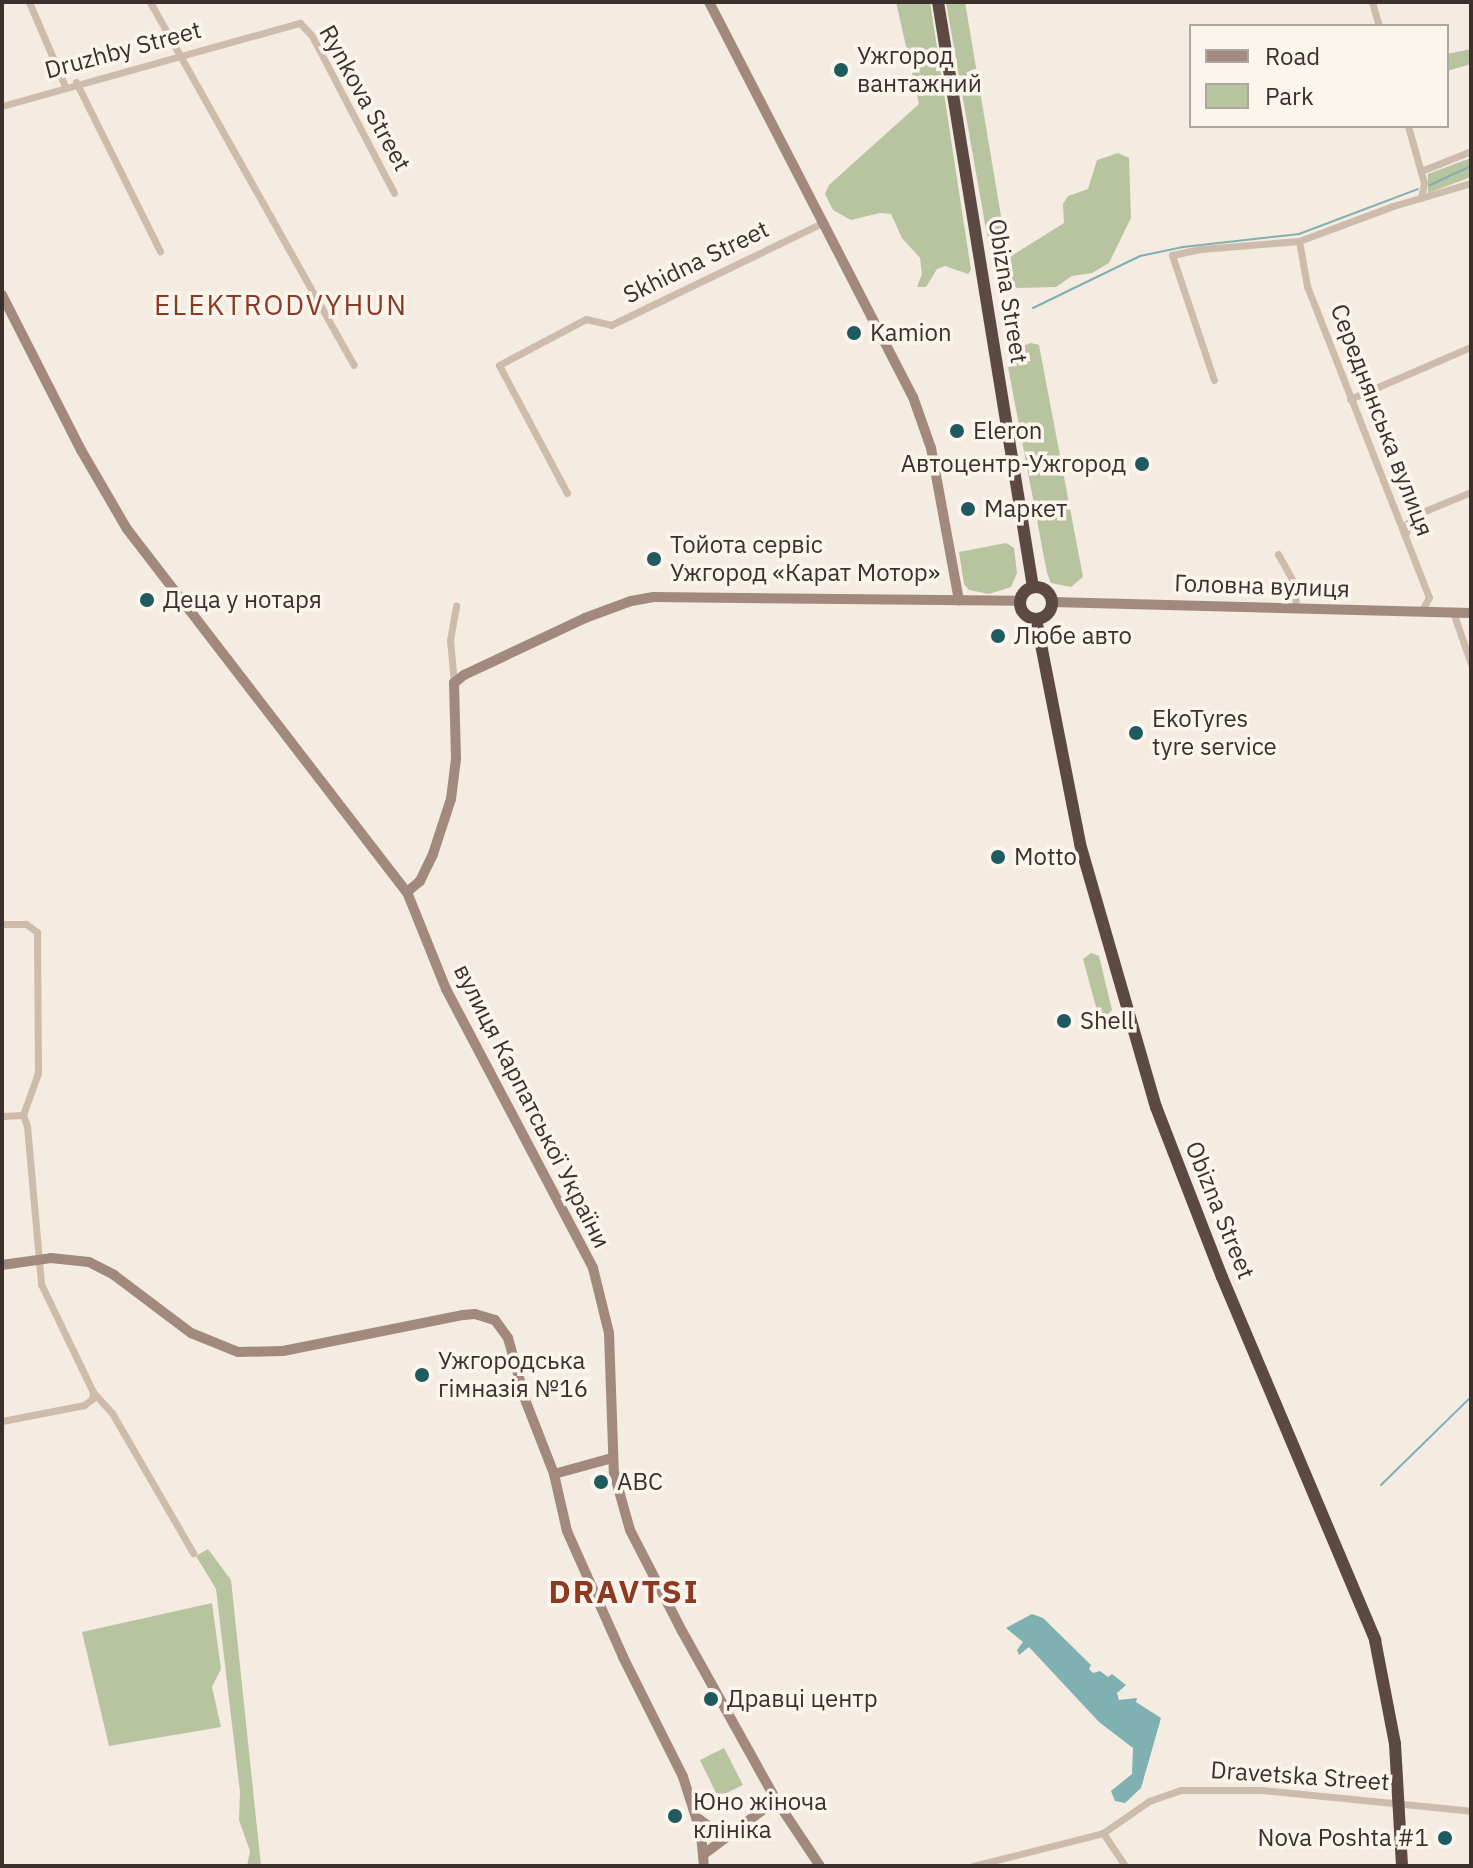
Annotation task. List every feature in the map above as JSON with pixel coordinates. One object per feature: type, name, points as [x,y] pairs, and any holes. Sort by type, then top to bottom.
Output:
[{"type":"highway","name":"Obizna Street","points":[[938,2],[1033,587]]},
{"type":"highway","points":[[1033,587],[1044,589],[1052,602],[1046,615],[1036,619],[1026,615],[1020,601],[1024,592],[1033,587]]},
{"type":"highway","name":"Obizna Street","points":[[1036,619],[1080,844],[1148,1081],[1222,1277],[1375,1640],[1395,1744],[1402,1866]]},
{"type":"street","points":[[29,2],[65,86]]},
{"type":"street","points":[[150,2],[354,365]]},
{"type":"street","points":[[709,2],[913,397],[931,448],[959,600]]},
{"type":"street","points":[[1372,2],[1378,24]]},
{"type":"street","name":"Druzhby Street","points":[[2,106],[76,82],[300,23]]},
{"type":"street","name":"Rynkova Street","points":[[300,23],[312,36],[394,193]]},
{"type":"street","points":[[76,82],[160,251]]},
{"type":"street","points":[[1409,128],[1421,171],[1424,189],[1421,198]]},
{"type":"street","points":[[1421,171],[1471,151]]},
{"type":"street","points":[[1214,380],[1172,255],[1201,249],[1299,241],[1471,183]]},
{"type":"street","name":"Skhidna Street","points":[[567,493],[499,365],[586,319],[611,325],[824,222]]},
{"type":"street","name":"Середнянська вулиця","points":[[1299,241],[1307,286],[1429,597],[1422,611]]},
{"type":"street","name":"вулиця Карпатської України","points":[[2,295],[81,450],[127,529],[407,892],[446,989],[593,1268],[609,1333],[612,1458],[618,1495],[643,1559],[776,1800],[820,1866]]},
{"type":"street","points":[[1350,399],[1471,347]]},
{"type":"street","points":[[1406,535],[1407,524],[1420,513],[1471,492]]},
{"type":"street","points":[[1278,554],[1294,583],[1296,606]]},
{"type":"street","points":[[454,683],[585,618],[631,601],[674,597],[1020,601]]},
{"type":"street","name":"Головна вулиця","points":[[1052,602],[1296,606],[1471,613]]},
{"type":"street","points":[[407,892],[420,881],[433,854],[451,799],[456,759],[450,640],[456,606]]},
{"type":"street","points":[[1453,612],[1471,664]]},
{"type":"street","points":[[2,924],[26,924],[37,932],[38,1073],[23,1115],[27,1126],[36,1259],[41,1284],[93,1392],[112,1413],[193,1553]]},
{"type":"street","points":[[2,1116],[23,1115]]},
{"type":"street","points":[[2,1265],[36,1259],[75,1259],[103,1268],[191,1333],[238,1352],[283,1351],[431,1320],[475,1314],[487,1316],[501,1327],[508,1338],[526,1402],[554,1474],[567,1531],[623,1657],[683,1777],[696,1816],[704,1860]]},
{"type":"street","points":[[2,1421],[84,1405],[92,1399],[93,1392]]},
{"type":"street","points":[[554,1474],[612,1458]]},
{"type":"street","name":"Dravetska Street","points":[[973,1866],[1103,1833],[1149,1801],[1181,1790],[1262,1790],[1471,1811]]},
{"type":"street","points":[[704,1860],[776,1800]]},
{"type":"street","points":[[696,1816],[716,1832],[736,1832]]},
{"type":"street","points":[[1103,1833],[1125,1866]]},
{"type":"green space","points":[[896,2],[930,2],[971,270],[968,274],[945,266],[937,269],[926,287],[917,287],[922,274],[920,258],[902,238],[891,214],[880,213],[851,220],[833,210],[825,194],[829,185],[919,104]]},
{"type":"green space","points":[[946,2],[965,2],[1006,246],[999,274],[994,271]]},
{"type":"green space","points":[[1471,49],[1471,64],[1449,70],[1449,54]]},
{"type":"green space","points":[[1118,153],[1129,158],[1131,218],[1109,263],[1092,273],[1072,276],[1056,287],[1017,288],[1003,275],[1011,256],[1064,223],[1063,204],[1068,196],[1088,189],[1097,160]]},
{"type":"green space","points":[[1471,158],[1471,177],[1428,193],[1428,174]]},
{"type":"green space","points":[[1031,343],[1039,345],[1083,577],[1071,587],[1051,583],[1047,573],[1008,367],[1012,350]]},
{"type":"green space","points":[[1006,543],[1014,548],[1017,573],[1011,587],[989,594],[969,590],[964,584],[959,552]]},
{"type":"green space","points":[[1091,953],[1099,956],[1112,1010],[1108,1014],[1102,1014],[1096,1007],[1083,959]]},
{"type":"green space","points":[[208,1549],[231,1580],[261,1866],[247,1866],[250,1851],[239,1820],[240,1792],[216,1589],[196,1556]]},
{"type":"green space","points":[[212,1603],[221,1669],[212,1687],[221,1727],[109,1746],[82,1632]]},
{"type":"green space","points":[[724,1748],[743,1785],[718,1797],[700,1760]]},
{"type":"water","points":[[1032,1614],[1043,1618],[1091,1665],[1089,1669],[1093,1673],[1100,1671],[1108,1677],[1112,1674],[1126,1685],[1117,1693],[1119,1700],[1137,1698],[1136,1702],[1161,1718],[1141,1788],[1125,1803],[1115,1801],[1111,1791],[1132,1774],[1133,1748],[1099,1722],[1029,1647],[1019,1655],[1017,1650],[1023,1642],[1006,1628]]},
{"type":"waterway","points":[[1430,185],[1471,166]]},
{"type":"waterway","points":[[1033,308],[1140,256],[1183,247],[1299,234],[1418,189]]},
{"type":"waterway","points":[[1381,1485],[1471,1397]]},
{"type":"place","name":"Ужгород вантажний","points":[[841,70]]},
{"type":"place","name":"Kamion","points":[[854,333]]},
{"type":"place","name":"Eleron","points":[[957,431]]},
{"type":"place","name":"Автоцентр-Ужгород","points":[[1142,464]]},
{"type":"place","name":"Маркет","points":[[968,509]]},
{"type":"place","name":"Тойота сервіс Ужгород «Карат Мотор»","points":[[654,559]]},
{"type":"place","name":"Деца у нотаря","points":[[147,600]]},
{"type":"place","name":"Любе авто","points":[[998,636]]},
{"type":"place","name":"EkoTyres tyre service","points":[[1136,733]]},
{"type":"place","name":"Motto","points":[[998,857]]},
{"type":"place","name":"Shell","points":[[1064,1021]]},
{"type":"place","name":"Ужгородська гімназія №16","points":[[422,1375]]},
{"type":"place","name":"ABC","points":[[601,1482]]},
{"type":"place","name":"Дравці центр","points":[[711,1699]]},
{"type":"place","name":"Юно жіноча клініка","points":[[675,1816]]},
{"type":"place","name":"Nova Poshta #1","points":[[1445,1838]]},
{"type":"district","name":"ELEKTRODVYHUN","points":[[281,305]]},
{"type":"district","name":"DRAVTSI","points":[[624,1591]]}]
